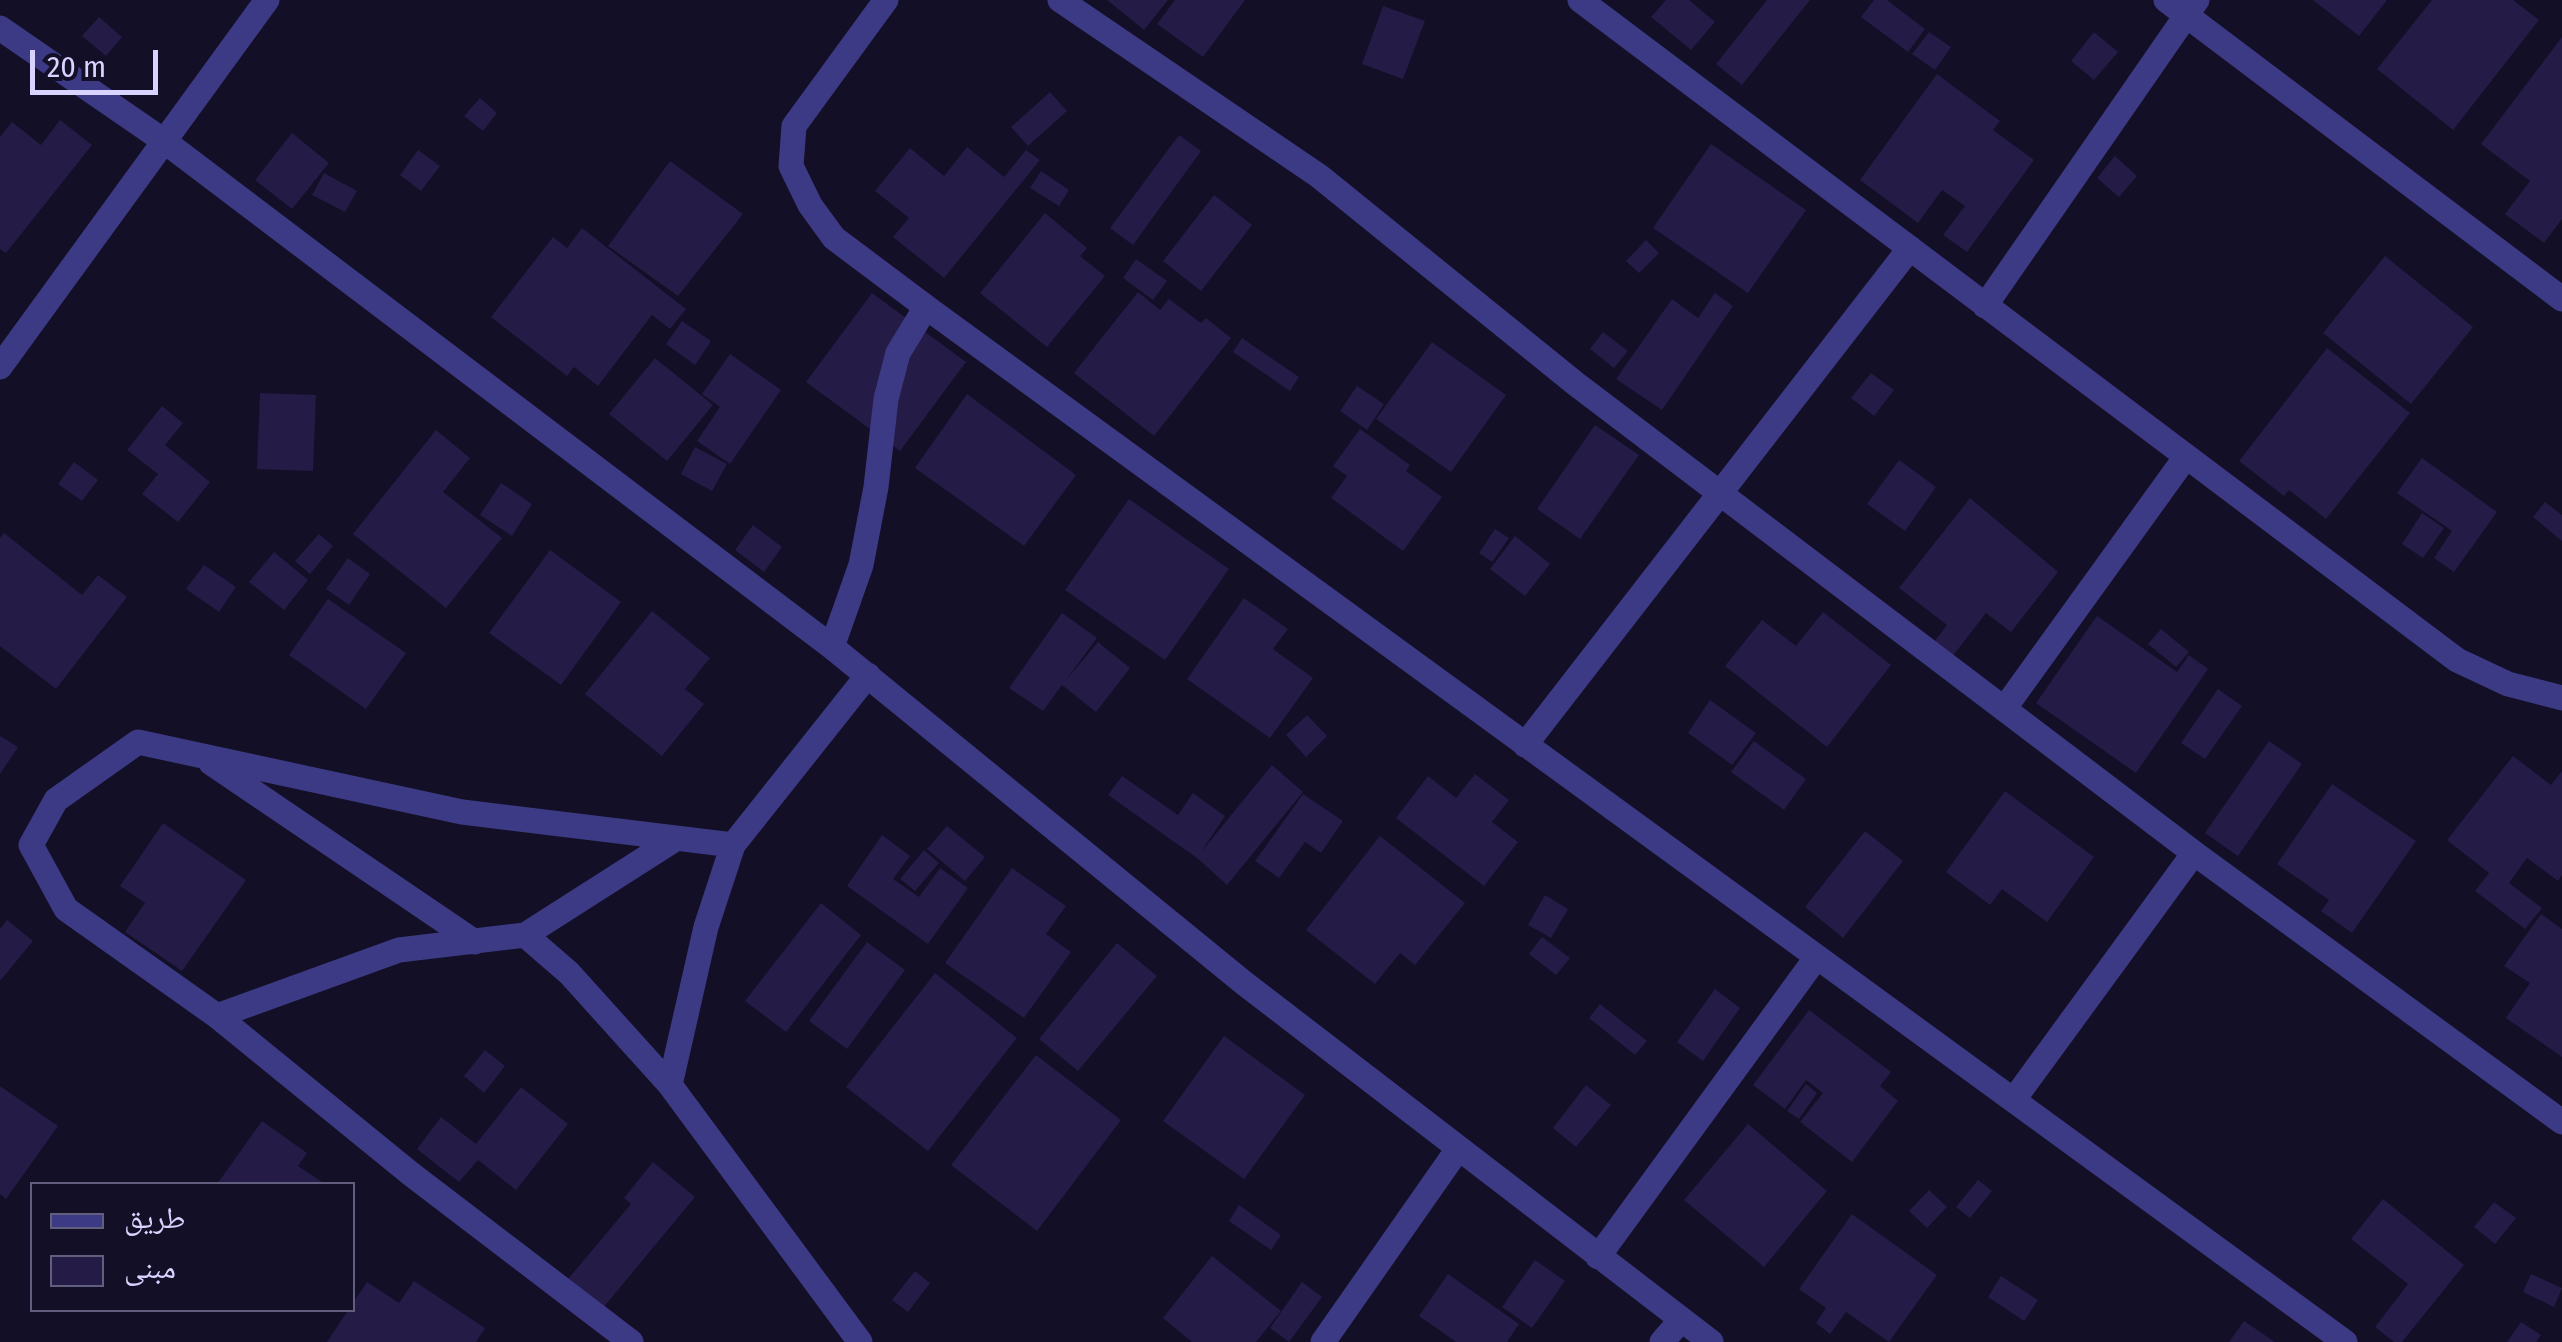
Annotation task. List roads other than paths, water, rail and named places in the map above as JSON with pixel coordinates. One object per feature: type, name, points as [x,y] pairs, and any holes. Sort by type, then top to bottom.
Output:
[{"type":"street","points":[[0,367],[268,0]]},
{"type":"street","points":[[886,0],[794,126],[791,166],[810,205],[834,238],[2345,1342]]},
{"type":"street","points":[[1060,0],[1320,176],[1576,384],[2194,853],[2562,1122]]},
{"type":"street","points":[[1580,0],[2457,660],[2508,684],[2562,698]]},
{"type":"street","points":[[1985,306],[2183,5],[2562,299]]},
{"type":"street","points":[[0,28],[164,141],[832,647],[1244,982],[1711,1342]]},
{"type":"street","points":[[1525,744],[1910,248]]},
{"type":"street","points":[[832,647],[850,608],[861,565],[876,488],[886,399],[898,353],[926,306]]},
{"type":"street","points":[[2004,709],[2185,458]]},
{"type":"street","points":[[670,1084],[706,926],[734,845],[868,675]]},
{"type":"street","points":[[631,1342],[411,1174],[217,1016],[66,910],[31,845],[56,800],[138,742],[462,812],[734,845]]},
{"type":"street","points":[[203,757],[475,942]]},
{"type":"street","points":[[217,1016],[399,950],[524,935],[676,838]]},
{"type":"street","points":[[2016,1098],[2194,853]]},
{"type":"street","points":[[524,935],[569,973],[670,1084],[860,1342]]},
{"type":"street","points":[[1598,1257],[1816,958]]},
{"type":"street","points":[[1323,1342],[1458,1149]]},
{"type":"street","points":[[1662,1342],[1680,1320]]}]
